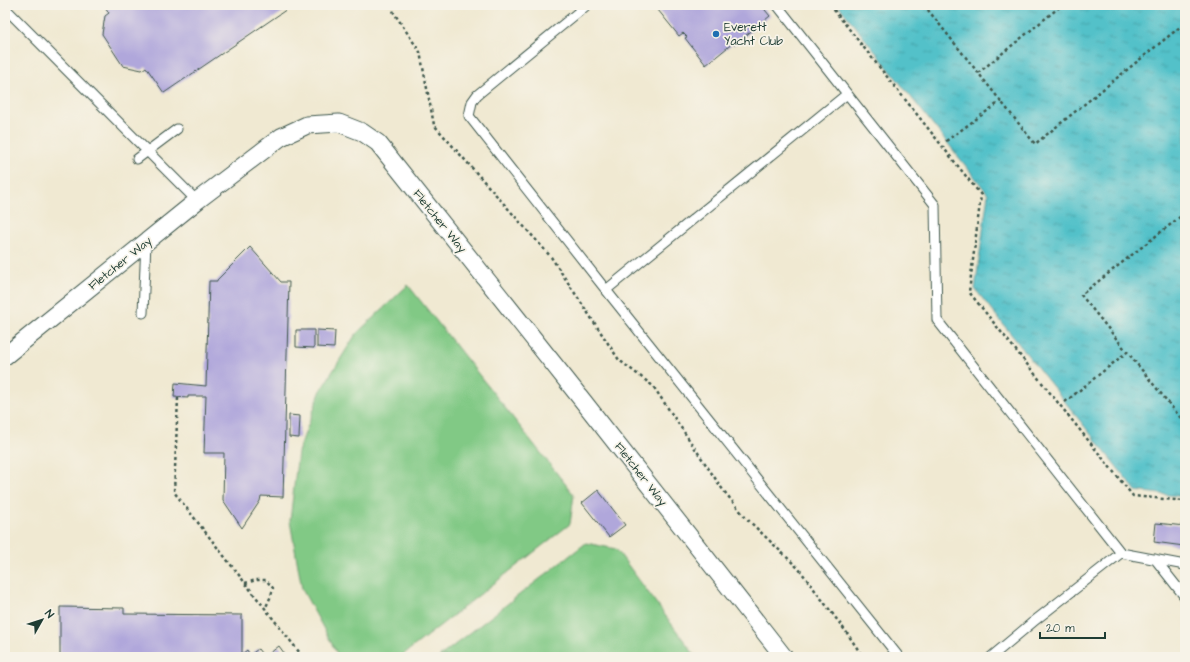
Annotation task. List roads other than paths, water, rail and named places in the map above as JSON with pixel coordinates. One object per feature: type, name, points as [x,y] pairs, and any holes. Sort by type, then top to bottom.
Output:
[{"type":"street","name":"Fletcher Way","points":[[5,356],[198,200],[281,137],[307,125],[339,123],[362,132],[378,143],[784,657]]},
{"type":"lane","points":[[587,5],[477,95],[472,102],[469,116],[606,290],[900,657]]},
{"type":"lane","points":[[777,5],[935,205],[937,320],[1121,553],[1185,565]]},
{"type":"lane","points":[[5,8],[196,200],[198,200]]},
{"type":"lane","points":[[606,290],[847,94]]},
{"type":"lane","points":[[137,159],[177,129]]},
{"type":"lane","points":[[143,313],[146,242]]},
{"type":"lane","points":[[990,657],[1121,553]]},
{"type":"lane","points":[[1155,559],[1185,597]]},
{"type":"water","points":[[838,5],[1185,5],[1185,497],[1136,491],[975,289],[988,194]]},
{"type":"place","name":"Everett Yacht Club","points":[[716,34]]}]
